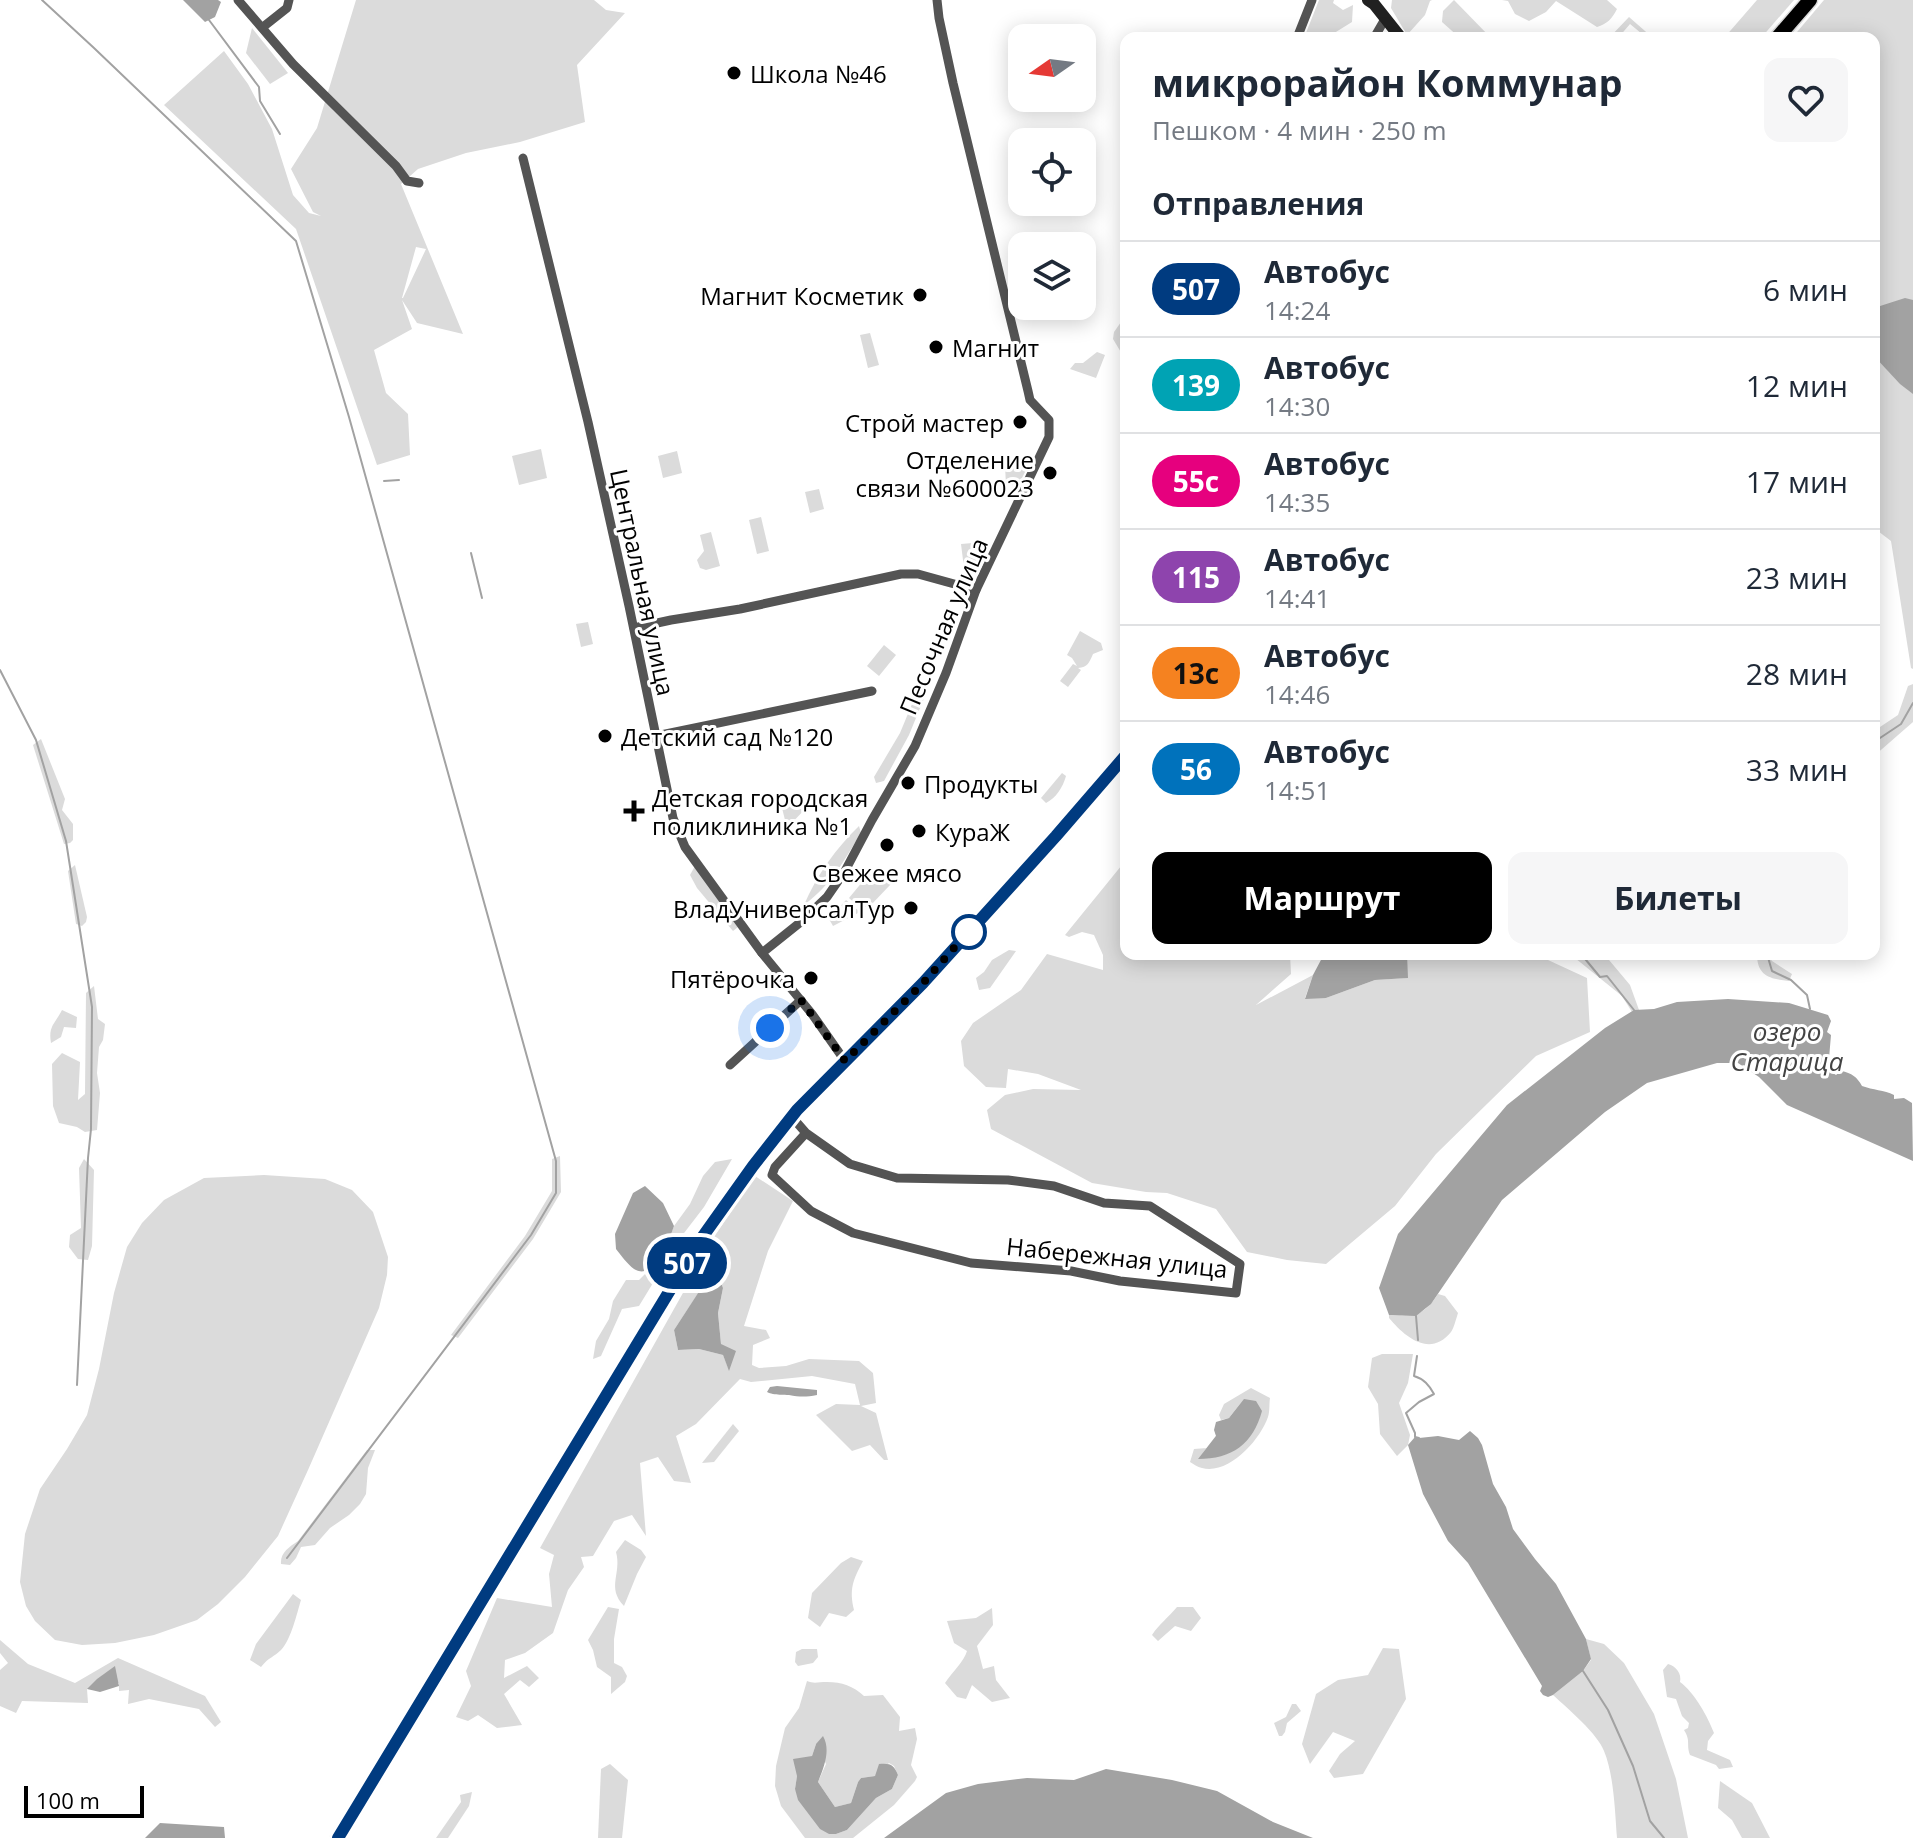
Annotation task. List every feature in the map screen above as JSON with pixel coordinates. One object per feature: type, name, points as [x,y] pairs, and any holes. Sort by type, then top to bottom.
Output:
[{"type":"main road","points":[[1782,32],[1810,0]]},
{"type":"main road","points":[[338,1838],[701,1239],[753,1166],[792,1117],[923,983],[1120,762]]},
{"type":"street","points":[[238,0],[293,64],[396,166],[407,181],[419,183]]},
{"type":"street","points":[[263,27],[287,8],[289,0]]},
{"type":"street","name":"Песочная улица","points":[[762,953],[827,897],[845,871],[915,746],[976,590],[1049,437],[1049,420],[1030,400],[953,83],[937,0]]},
{"type":"street","points":[[1299,32],[1312,0]]},
{"type":"street","points":[[1373,1],[1396,32]]},
{"type":"street","points":[[1377,32],[1385,19]]},
{"type":"street","name":"Центральная улица","points":[[523,158],[588,422],[679,836],[762,953],[845,1061]]},
{"type":"street","points":[[634,628],[901,574],[918,574],[976,590]]},
{"type":"street","points":[[656,736],[872,691]]},
{"type":"street","points":[[730,1065],[801,1000]]},
{"type":"street","name":"Набережная улица","points":[[792,1117],[806,1133],[850,1164],[897,1178],[1008,1180],[1054,1186],[1104,1203],[1150,1206],[1240,1264],[1236,1293],[1120,1281],[1071,1271],[971,1263],[853,1233],[811,1211],[772,1175],[775,1167],[806,1133]]},
{"type":"shaded area","points":[[356,0],[594,0],[606,10],[625,13],[577,65],[585,122],[418,169],[401,184],[463,334],[417,323],[402,300],[412,329],[374,350],[386,393],[408,414],[410,455],[377,465],[296,229],[164,105],[224,51],[248,84],[272,129],[293,195],[309,213],[321,216],[313,212],[291,169],[317,128]],"holes":[[[416,247],[426,249],[403,298],[402,298]]]},
{"type":"shaded area","points":[[1319,0],[1334,0],[1333,3],[1343,10],[1353,5],[1352,22],[1336,32],[1306,32]]},
{"type":"shaded area","points":[[1392,0],[1432,0],[1425,15],[1410,32],[1405,32],[1391,8]]},
{"type":"shaded area","points":[[1454,0],[1485,32],[1453,32],[1442,22],[1443,11]]},
{"type":"shaded area","points":[[1502,0],[1607,0],[1617,9],[1609,21],[1597,27],[1556,1],[1546,12],[1529,21],[1515,14],[1508,1]]},
{"type":"shaded area","points":[[1757,0],[1794,0],[1766,32],[1729,32]]},
{"type":"shaded area","points":[[1824,0],[1913,0],[1913,669],[1891,541],[1880,533],[1880,32],[1797,32]]},
{"type":"shaded area","points":[[1629,17],[1646,32],[1640,32],[1630,24],[1623,32],[1615,32]]},
{"type":"shaded area","points":[[252,28],[288,73],[270,84],[246,53]]},
{"type":"shaded area","points":[[1120,324],[1120,351],[1113,339]]},
{"type":"shaded area","points":[[870,333],[879,365],[868,368],[860,335]]},
{"type":"shaded area","points":[[1097,352],[1105,355],[1096,378],[1070,369],[1075,363],[1083,363]]},
{"type":"shaded area","points":[[541,449],[547,478],[519,485],[512,456]]},
{"type":"shaded area","points":[[677,451],[682,473],[663,478],[658,456]]},
{"type":"shaded area","points":[[1029,464],[1018,486],[1006,484],[1005,467]]},
{"type":"shaded area","points":[[819,489],[824,509],[810,513],[805,492]]},
{"type":"shaded area","points":[[761,517],[769,551],[757,554],[749,520]]},
{"type":"shaded area","points":[[711,532],[720,566],[706,570],[700,568],[697,560],[704,551],[700,535]]},
{"type":"shaded area","points":[[985,542],[973,576],[965,576],[961,544]]},
{"type":"shaded area","points":[[588,622],[593,644],[581,647],[576,624]]},
{"type":"shaded area","points":[[1080,631],[1101,643],[1103,650],[1093,654],[1086,666],[1078,668],[1081,670],[1068,687],[1060,681],[1073,664],[1077,666],[1067,655]]},
{"type":"shaded area","points":[[884,645],[896,655],[879,676],[867,666]]},
{"type":"shaded area","points":[[1913,684],[1913,722],[1880,751],[1880,727],[1898,715],[1908,686]]},
{"type":"shaded area","points":[[922,691],[925,696],[909,735],[884,781],[876,783],[874,777],[900,733],[917,692]]},
{"type":"shaded area","points":[[41,739],[65,799],[62,810],[73,824],[73,840],[70,843],[64,844],[33,745]]},
{"type":"shaded area","points":[[1062,773],[1066,776],[1061,788],[1046,803],[1041,798]]},
{"type":"shaded area","points":[[805,803],[808,806],[787,828],[782,808]]},
{"type":"shaded area","points":[[859,826],[861,833],[836,872],[804,905],[828,862]]},
{"type":"shaded area","points":[[75,865],[87,917],[82,926],[76,924],[68,871]]},
{"type":"shaded area","points":[[695,866],[738,927],[733,931],[697,888],[690,875]]},
{"type":"shaded area","points":[[1120,867],[1120,960],[1290,960],[1291,974],[1256,1005],[1313,975],[1305,998],[1326,998],[1375,980],[1407,978],[1407,960],[1548,960],[1587,978],[1590,1032],[1536,1056],[1436,1154],[1395,1206],[1326,1264],[1287,1260],[1247,1252],[1216,1209],[1167,1193],[1092,1183],[991,1129],[987,1110],[1005,1095],[1033,1089],[1081,1090],[1038,1074],[1008,1069],[1006,1088],[986,1087],[964,1066],[961,1041],[973,1023],[1021,990],[1047,954],[1103,970],[1103,955],[1094,935],[1082,932],[1069,937],[1065,935]]},
{"type":"shaded area","points":[[873,869],[891,884],[869,907],[859,907],[849,898]]},
{"type":"shaded area","points":[[846,900],[860,912],[833,926],[829,919]]},
{"type":"shaded area","points":[[1009,950],[1016,951],[990,988],[979,990],[976,978],[992,960]]},
{"type":"shaded area","points":[[1577,960],[1609,960],[1630,985],[1639,1010],[1632,1012],[1622,996]]},
{"type":"shaded area","points":[[1771,960],[1792,974],[1789,981],[1766,975],[1758,961]]},
{"type":"shaded area","points":[[94,986],[98,1019],[105,1024],[97,1073],[100,1093],[97,1130],[85,1132],[59,1123],[53,1106],[52,1064],[62,1053],[80,1062],[78,1100],[85,1094],[86,993]]},
{"type":"shaded area","points":[[62,1010],[77,1017],[76,1028],[64,1027],[61,1037],[51,1043],[51,1029]]},
{"type":"shaded area","points":[[560,1156],[561,1192],[533,1239],[458,1338],[451,1335],[525,1236],[552,1191],[552,1159]]},
{"type":"shaded area","points":[[84,1159],[94,1170],[92,1246],[88,1260],[78,1259],[69,1247],[70,1235],[81,1228],[79,1168]]},
{"type":"shaded area","points":[[732,1159],[639,1306],[622,1309],[601,1356],[593,1359],[596,1341],[626,1280],[639,1280],[651,1268],[690,1204],[703,1176],[715,1162]]},
{"type":"shaded area","points":[[264,1175],[325,1179],[352,1190],[373,1212],[388,1257],[379,1308],[308,1470],[278,1536],[245,1577],[197,1620],[154,1635],[115,1643],[82,1645],[55,1640],[35,1621],[26,1606],[20,1582],[25,1534],[40,1489],[87,1415],[127,1247],[142,1223],[164,1200],[204,1178]]},
{"type":"shaded area","points":[[755,1176],[793,1201],[768,1251],[744,1326],[766,1330],[770,1338],[753,1345],[752,1365],[759,1368],[786,1366],[809,1359],[859,1361],[873,1373],[876,1403],[861,1406],[876,1413],[888,1460],[884,1460],[870,1445],[852,1451],[816,1415],[836,1404],[860,1405],[855,1384],[812,1376],[751,1382],[740,1379],[696,1424],[676,1436],[691,1483],[674,1481],[658,1457],[640,1463],[646,1536],[632,1515],[614,1521],[593,1556],[581,1557],[584,1567],[568,1590],[553,1633],[525,1653],[505,1660],[504,1678],[527,1666],[539,1678],[529,1687],[520,1680],[504,1694],[522,1725],[497,1728],[478,1715],[468,1721],[456,1717],[471,1686],[466,1671],[497,1598],[552,1607],[549,1574],[554,1555],[540,1548],[716,1234]],"holes":[[[715,1268],[723,1288],[718,1313],[721,1344],[729,1370],[723,1355],[699,1349],[678,1350],[674,1330]]]},
{"type":"shaded area","points":[[1438,1294],[1445,1296],[1458,1313],[1452,1330],[1443,1340],[1426,1344],[1418,1342],[1402,1332],[1389,1318],[1389,1315],[1417,1314],[1428,1307]]},
{"type":"shaded area","points":[[1382,1354],[1413,1354],[1408,1383],[1399,1403],[1410,1435],[1408,1445],[1397,1456],[1380,1434],[1378,1404],[1368,1387],[1372,1358]]},
{"type":"shaded area","points":[[1251,1388],[1270,1398],[1269,1415],[1264,1426],[1242,1454],[1212,1469],[1200,1468],[1190,1462],[1194,1449],[1207,1448],[1244,1399],[1229,1418],[1221,1420],[1219,1415],[1224,1404]]},
{"type":"shaded area","points":[[733,1424],[739,1431],[714,1462],[702,1463]]},
{"type":"shaded area","points":[[367,1450],[375,1450],[368,1468],[366,1494],[360,1504],[330,1528],[315,1545],[301,1547],[290,1565],[281,1564],[284,1553],[298,1541]]},
{"type":"shaded area","points":[[625,1540],[646,1557],[624,1606],[615,1586],[616,1552]]},
{"type":"shaded area","points":[[851,1557],[863,1561],[853,1585],[854,1610],[846,1617],[829,1613],[820,1627],[808,1618],[812,1593]]},
{"type":"shaded area","points":[[293,1594],[301,1600],[291,1633],[285,1646],[261,1667],[250,1660],[256,1644]]},
{"type":"shaded area","points":[[608,1607],[619,1609],[614,1663],[622,1667],[627,1676],[625,1682],[611,1694],[611,1677],[597,1667],[588,1640]]},
{"type":"shaded area","points":[[1177,1607],[1193,1607],[1201,1618],[1191,1631],[1175,1626],[1158,1641],[1152,1635]]},
{"type":"shaded area","points":[[992,1608],[993,1625],[977,1646],[983,1669],[994,1666],[996,1680],[1010,1698],[992,1702],[972,1685],[966,1699],[957,1697],[945,1683],[967,1651],[954,1643],[947,1621],[976,1618]]},
{"type":"shaded area","points":[[1586,1639],[1604,1644],[1624,1663],[1654,1714],[1676,1779],[1688,1838],[1617,1838],[1612,1782],[1601,1744],[1553,1695],[1583,1671],[1591,1660]]},
{"type":"shaded area","points":[[0,1640],[28,1664],[75,1683],[118,1658],[205,1696],[221,1722],[215,1727],[199,1709],[149,1699],[128,1704],[129,1690],[119,1691],[119,1683],[87,1689],[88,1703],[22,1701],[16,1713],[0,1706],[0,1670],[8,1663],[0,1653]]},
{"type":"shaded area","points":[[1383,1648],[1399,1649],[1406,1699],[1363,1774],[1334,1778],[1329,1771],[1340,1754],[1355,1741],[1333,1732],[1310,1764],[1302,1744],[1316,1694],[1338,1680],[1368,1675]]},
{"type":"shaded area","points":[[817,1649],[818,1657],[813,1663],[798,1666],[795,1662],[796,1652]]},
{"type":"shaded area","points":[[1668,1664],[1678,1671],[1680,1682],[1695,1698],[1714,1733],[1708,1741],[1707,1750],[1730,1760],[1733,1767],[1719,1769],[1690,1755],[1684,1730],[1689,1723],[1682,1716],[1676,1699],[1667,1697],[1663,1670]]},
{"type":"shaded area","points":[[807,1681],[838,1683],[864,1696],[883,1695],[900,1717],[899,1731],[915,1728],[917,1739],[911,1765],[917,1777],[915,1781],[894,1805],[853,1838],[805,1838],[781,1806],[775,1786],[776,1766],[785,1728],[799,1708]],"holes":[[[816,1744],[826,1764],[818,1782],[835,1807],[851,1803],[861,1778],[875,1776],[889,1763],[898,1775],[892,1789],[876,1798],[847,1830],[829,1834],[795,1789],[797,1776],[812,1756]]]},
{"type":"shaded area","points":[[1292,1704],[1296,1704],[1301,1711],[1287,1723],[1285,1732],[1279,1736],[1274,1723],[1286,1717]]},
{"type":"shaded area","points":[[610,1764],[628,1780],[622,1838],[598,1838],[601,1769]]},
{"type":"shaded area","points":[[1720,1781],[1752,1803],[1770,1838],[1742,1838],[1732,1820],[1718,1808]]},
{"type":"shaded area","points":[[472,1792],[469,1806],[448,1838],[436,1838],[461,1802],[460,1795]]},
{"type":"water","points":[[183,0],[221,2],[215,17],[205,22]]},
{"type":"water","points":[[1905,298],[1913,300],[1913,394],[1880,362],[1880,306]]},
{"type":"water","points":[[1321,960],[1407,960],[1408,978],[1375,980],[1326,998],[1305,999]]},
{"type":"water","name":"озеро Старица","points":[[1728,999],[1789,1003],[1828,1015],[1831,1021],[1827,1032],[1831,1035],[1828,1070],[1836,1075],[1841,1071],[1848,1073],[1862,1086],[1912,1103],[1913,1161],[1787,1105],[1759,1077],[1738,1063],[1717,1063],[1647,1083],[1605,1112],[1502,1200],[1431,1304],[1416,1316],[1389,1315],[1379,1288],[1398,1234],[1507,1105],[1605,1028],[1634,1010],[1654,1009],[1677,1002]]},
{"type":"water","points":[[645,1186],[663,1203],[674,1226],[660,1258],[648,1270],[641,1271],[631,1267],[616,1249],[615,1234],[633,1193]]},
{"type":"water","points":[[715,1267],[723,1288],[718,1313],[721,1344],[736,1351],[729,1371],[723,1355],[699,1349],[678,1350],[674,1330]]},
{"type":"water","points":[[770,1387],[817,1390],[817,1395],[767,1392]]},
{"type":"water","points":[[1244,1399],[1256,1401],[1262,1411],[1247,1441],[1231,1453],[1198,1459],[1216,1436],[1216,1422],[1229,1418]]},
{"type":"water","points":[[1470,1431],[1482,1445],[1493,1484],[1506,1507],[1513,1529],[1556,1584],[1586,1639],[1591,1659],[1583,1671],[1548,1697],[1540,1691],[1542,1686],[1468,1563],[1448,1541],[1423,1494],[1408,1445],[1415,1437],[1438,1436],[1459,1440]]},
{"type":"water","points":[[115,1666],[119,1686],[100,1692],[87,1689],[97,1679]]},
{"type":"water","points":[[823,1736],[827,1753],[818,1782],[835,1807],[851,1803],[858,1782],[861,1778],[875,1776],[879,1764],[892,1765],[898,1775],[892,1789],[876,1798],[847,1830],[836,1834],[820,1829],[798,1800],[795,1789],[797,1776],[793,1759],[812,1756]]},
{"type":"water","points":[[1106,1769],[1217,1791],[1273,1822],[1313,1838],[884,1838],[946,1793],[978,1784],[1027,1778],[1074,1780]]},
{"type":"water","points":[[160,1823],[224,1827],[225,1838],[145,1838]]},
{"type":"waterway","points":[[42,0],[296,241],[349,417],[556,1161],[556,1193],[531,1235],[287,1558]]},
{"type":"waterway","points":[[209,20],[259,87],[260,101],[280,134]]},
{"type":"waterway","points":[[384,481],[399,480]]},
{"type":"waterway","points":[[471,553],[482,598]]},
{"type":"waterway","points":[[0,670],[36,740],[66,841],[92,1007],[91,1129],[77,1385]]},
{"type":"waterway","points":[[1880,738],[1901,724],[1913,703]]},
{"type":"waterway","points":[[1586,960],[1600,977],[1607,976],[1634,1010]]},
{"type":"waterway","points":[[1769,960],[1772,971],[1791,980],[1807,995],[1810,1009]]},
{"type":"waterway","points":[[1416,1316],[1418,1340]]},
{"type":"waterway","points":[[1417,1356],[1414,1376],[1426,1383],[1434,1394],[1406,1413],[1415,1437],[1419,1438]]},
{"type":"waterway","points":[[1583,1671],[1608,1710],[1633,1766],[1650,1821],[1664,1838]]},
{"type":"bus line","name":"507","points":[[338,1838],[727,1201],[797,1110],[923,983],[1120,762]]},
{"type":"place","name":"Школа №46","points":[[734,73]]},
{"type":"place","name":"Магнит Косметик","points":[[920,295]]},
{"type":"place","name":"Магнит","points":[[936,347]]},
{"type":"place","name":"Строй мастер","points":[[1020,422]]},
{"type":"place","name":"Отделение связи №600023","points":[[1050,473]]},
{"type":"place","name":"Детский сад №120","points":[[605,736]]},
{"type":"place","name":"Продукты","points":[[908,783]]},
{"type":"place","name":"Детская городская поликлиника №1","points":[[634,811]]},
{"type":"place","name":"КураЖ","points":[[919,831]]},
{"type":"place","name":"Свежее мясо","points":[[887,845]]},
{"type":"place","name":"ВладУниверсалТур","points":[[911,908]]},
{"type":"place","name":"Пятёрочка","points":[[811,978]]},
{"type":"route","points":[[770,1028],[801,1000],[845,1061],[969,932]]}]
